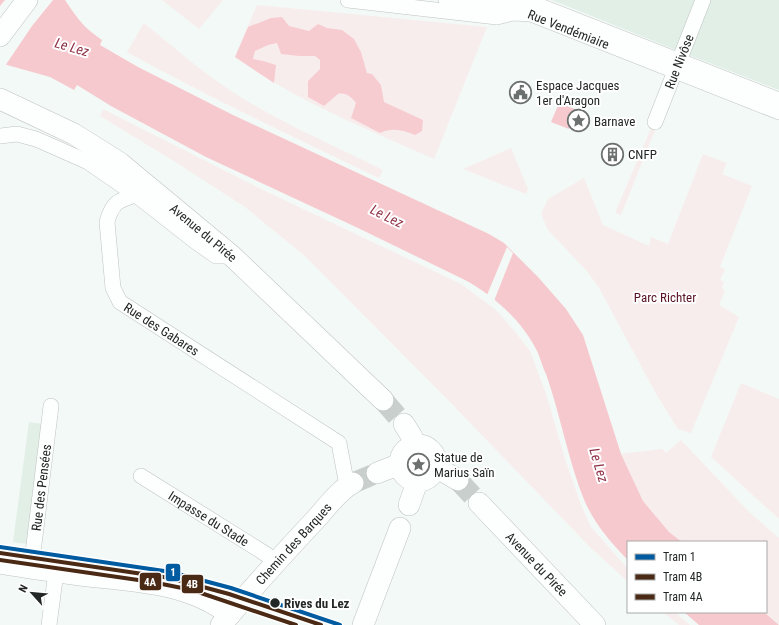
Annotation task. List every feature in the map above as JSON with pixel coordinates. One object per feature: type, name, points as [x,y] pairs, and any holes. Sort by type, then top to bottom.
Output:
[{"type":"main road","points":[[0,36],[26,0]]},
{"type":"main road","name":"Avenue du Pirée","points":[[0,99],[74,134],[120,163],[232,256],[383,400]]},
{"type":"main road","points":[[404,424],[412,437],[414,446]]},
{"type":"main road","points":[[420,445],[431,450],[436,461],[436,467],[432,475],[425,480],[417,482],[403,474],[400,464],[404,452],[414,446],[420,445]]},
{"type":"main road","points":[[378,473],[400,464]]},
{"type":"main road","points":[[436,467],[458,480]]},
{"type":"main road","points":[[409,505],[417,482]]},
{"type":"main road","name":"Chemin des Barques","points":[[225,620],[276,561],[350,485]]},
{"type":"main road","name":"Avenue du Pirée","points":[[479,503],[594,625]]},
{"type":"main road","points":[[363,625],[400,528]]},
{"type":"main road","points":[[0,563],[56,572],[134,581],[173,589],[198,596],[219,607],[225,620]]},
{"type":"street","name":"Rue Vendémiaire","points":[[348,0],[497,17],[514,6]]},
{"type":"street","name":"Rue Vendémiaire","points":[[446,0],[497,6],[514,6],[531,14],[779,100]]},
{"type":"street","name":"Rue Nivôse","points":[[654,125],[703,0]]},
{"type":"street","name":"Rue Vendémiaire","points":[[678,66],[779,112]]},
{"type":"street","points":[[0,136],[17,134],[36,138],[94,165],[216,256],[232,256]]},
{"type":"street","name":"Rue des Gabares","points":[[136,195],[126,197],[113,205],[109,212],[107,222],[113,288],[120,302],[339,443],[350,485]]},
{"type":"street","name":"Rue des Pensées","points":[[31,568],[51,406]]},
{"type":"street","name":"Impasse du Stade","points":[[142,476],[261,550],[276,561]]},
{"type":"street","points":[[48,625],[56,572]]},
{"type":"shaded area","points":[[552,0],[779,0],[779,90],[671,48]]},
{"type":"shaded area","points":[[282,17],[289,26],[309,31],[318,24],[327,28],[342,30],[354,39],[361,52],[367,73],[372,74],[381,85],[384,102],[423,120],[422,131],[415,135],[398,130],[389,130],[380,133],[351,118],[356,103],[351,97],[338,94],[324,106],[308,97],[308,81],[320,69],[320,60],[315,56],[281,54],[277,43],[255,51],[253,59],[276,65],[274,83],[235,57],[248,27],[271,18]]},
{"type":"shaded area","points":[[29,422],[43,424],[27,544],[13,542]]},
{"type":"green space","points":[[162,0],[223,0],[199,29]]},
{"type":"green space","points":[[257,5],[487,27],[434,159],[307,101],[258,73],[235,57]]},
{"type":"green space","points":[[144,23],[226,88],[256,107],[292,126],[383,170],[379,178],[221,101],[127,52]]},
{"type":"green space","points":[[103,109],[261,189],[461,284],[496,310],[530,351],[546,394],[566,462],[581,505],[591,527],[627,568],[627,581],[590,547],[446,398],[306,257],[245,207],[100,116]]},
{"type":"green space","points":[[652,126],[656,128],[621,215],[615,213]]},
{"type":"green space","points":[[511,148],[528,189],[526,194],[463,169]]},
{"type":"green space","name":"Parc Richter","points":[[703,154],[727,163],[722,174],[752,186],[720,267],[725,269],[720,280],[724,282],[722,288],[725,291],[719,305],[739,317],[691,433],[678,429],[655,392],[598,286],[585,269],[548,230],[541,214],[548,199],[584,178],[603,225],[649,246],[651,237],[668,244]]},
{"type":"green space","points":[[741,383],[779,399],[779,519],[711,457]]},
{"type":"green space","points":[[681,440],[749,512],[779,538],[779,624],[765,613],[767,613],[767,541],[681,541],[669,532],[643,501],[621,454],[662,449],[666,453]]},
{"type":"green space","points":[[664,613],[676,613],[690,625],[679,625]]},
{"type":"water","name":"Le Lez","points":[[0,0],[65,0],[81,22],[102,40],[100,45],[138,67],[233,115],[489,234],[504,243],[538,277],[566,309],[583,335],[621,454],[643,501],[669,532],[681,541],[627,541],[627,559],[604,533],[589,510],[579,486],[546,374],[537,352],[523,328],[505,309],[486,293],[465,280],[358,228],[206,157],[111,106],[77,85],[74,90],[50,77],[0,63]]},
{"type":"water","points":[[559,103],[577,110],[569,129],[551,122]]},
{"type":"water","points":[[685,613],[765,613],[779,625],[699,625]]},
{"type":"pier","points":[[5,0],[53,0],[32,26],[5,66],[0,65],[0,6]]},
{"type":"pier","points":[[507,247],[513,253],[494,301],[487,295]]},
{"type":"tunnel","points":[[383,400],[404,424]]},
{"type":"tunnel","points":[[353,483],[377,473]]},
{"type":"tunnel","points":[[458,480],[479,503]]},
{"type":"tram line","name":"1","points":[[0,547],[171,572],[231,588],[340,625]]},
{"type":"tram line","name":"4B","points":[[0,553],[170,578],[229,594],[321,625]]},
{"type":"tram line","name":"4A","points":[[0,560],[152,582],[192,590],[296,625]]},
{"type":"place","name":"Espace Jacques 1er d'Aragon","points":[[520,92]]},
{"type":"place","name":"Barnave","points":[[579,121]]},
{"type":"place","name":"CNFP","points":[[613,154]]},
{"type":"place","name":"Statue de Marius Saïn","points":[[418,464]]},
{"type":"place","name":"Rives du Lez","points":[[275,603]]}]
